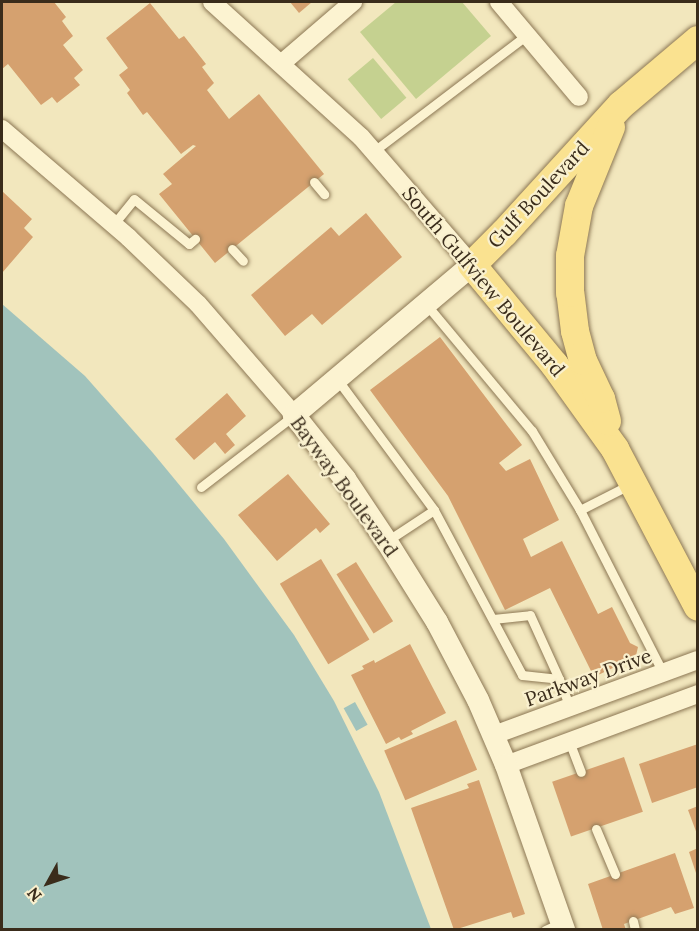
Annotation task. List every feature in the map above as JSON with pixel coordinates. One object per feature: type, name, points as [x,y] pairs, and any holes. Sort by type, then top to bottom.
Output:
[{"type":"main road","name":"Gulf Boulevard","points":[[472,265],[621,105],[689,47]]},
{"type":"main road","points":[[615,449],[601,399],[583,361],[575,331],[570,294],[570,256],[579,206],[621,105]]},
{"type":"main road","name":"South Gulfview Boulevard","points":[[472,265],[554,364],[615,449],[698,607]]},
{"type":"street","name":"South Gulfview Boulevard","points":[[212,2],[282,63],[374,151],[472,265]]},
{"type":"street","points":[[282,63],[353,2]]},
{"type":"street","points":[[498,2],[579,97]]},
{"type":"street","name":"Bayway Boulevard","points":[[2,129],[113,225],[198,304],[294,415],[345,479],[437,622],[494,735],[506,765],[556,927]]},
{"type":"street","name":"Gulf Boulevard","points":[[294,415],[472,265]]},
{"type":"street","name":"Parkway Drive","points":[[494,735],[698,660]]},
{"type":"street","points":[[506,765],[698,694]]},
{"type":"lane","points":[[374,151],[531,40]]},
{"type":"lane","points":[[314,182],[324,194]]},
{"type":"lane","points":[[113,225],[134,200],[189,244],[195,239]]},
{"type":"lane","points":[[232,249],[243,261]]},
{"type":"lane","points":[[426,304],[532,430],[580,510],[663,673]]},
{"type":"lane","points":[[337,379],[434,510],[522,675],[559,678]]},
{"type":"lane","points":[[201,487],[294,415]]},
{"type":"lane","points":[[580,510],[632,483]]},
{"type":"lane","points":[[387,542],[434,510]]},
{"type":"lane","points":[[493,619],[530,615],[570,707]]},
{"type":"lane","points":[[569,741],[581,772]]},
{"type":"lane","points":[[596,829],[615,874]]},
{"type":"green space","points":[[396,2],[462,2],[491,36],[416,99],[360,32]]},
{"type":"green space","points":[[373,58],[406,98],[381,119],[348,79]]},
{"type":"water","points":[[2,304],[85,376],[153,453],[224,539],[294,635],[334,701],[379,792],[431,929],[2,929]]},
{"type":"water","points":[[355,702],[368,725],[356,731],[344,708]]},
{"type":"building","points":[[2,2],[54,2],[66,17],[62,21],[73,36],[63,45],[83,70],[74,78],[80,85],[57,103],[52,97],[41,105],[8,64],[2,69]]},
{"type":"building","points":[[290,2],[312,2],[299,13]]},
{"type":"building","points":[[150,3],[179,39],[184,36],[206,64],[202,67],[214,83],[207,90],[229,119],[259,94],[324,174],[215,263],[159,194],[172,184],[163,174],[196,146],[193,145],[181,154],[147,112],[143,115],[127,93],[130,90],[119,75],[128,68],[106,38]]},
{"type":"building","points":[[2,191],[32,219],[24,228],[33,237],[2,273]]},
{"type":"building","points":[[366,213],[402,257],[322,325],[312,314],[285,336],[251,295],[331,227],[339,236]]},
{"type":"building","points":[[440,337],[522,445],[499,463],[506,471],[530,459],[559,520],[523,539],[531,557],[562,541],[598,614],[612,607],[630,643],[638,647],[634,664],[623,663],[594,677],[550,588],[505,610],[448,496],[370,390]]},
{"type":"building","points":[[227,393],[246,416],[226,434],[235,445],[225,454],[215,442],[194,460],[175,439]]},
{"type":"building","points":[[288,474],[330,524],[320,533],[316,528],[277,561],[238,515]]},
{"type":"building","points":[[321,559],[369,640],[328,664],[280,584]]},
{"type":"building","points":[[356,562],[393,621],[374,634],[336,574]]},
{"type":"building","points":[[410,644],[446,713],[411,731],[413,734],[401,740],[399,737],[386,744],[351,675],[364,669],[362,666],[374,660],[375,663]]},
{"type":"building","points":[[456,720],[477,770],[405,800],[384,750]]},
{"type":"building","points":[[698,744],[698,787],[652,803],[639,764]]},
{"type":"building","points":[[624,757],[643,812],[571,837],[552,782]]},
{"type":"building","points":[[479,780],[525,914],[513,918],[511,912],[454,930],[411,808],[469,788],[467,784]]},
{"type":"building","points":[[698,806],[698,834],[697,834],[688,810]]},
{"type":"building","points":[[698,848],[698,876],[697,876],[689,852]]},
{"type":"building","points":[[675,853],[694,908],[675,914],[671,907],[624,924],[626,930],[603,930],[588,884]]}]
